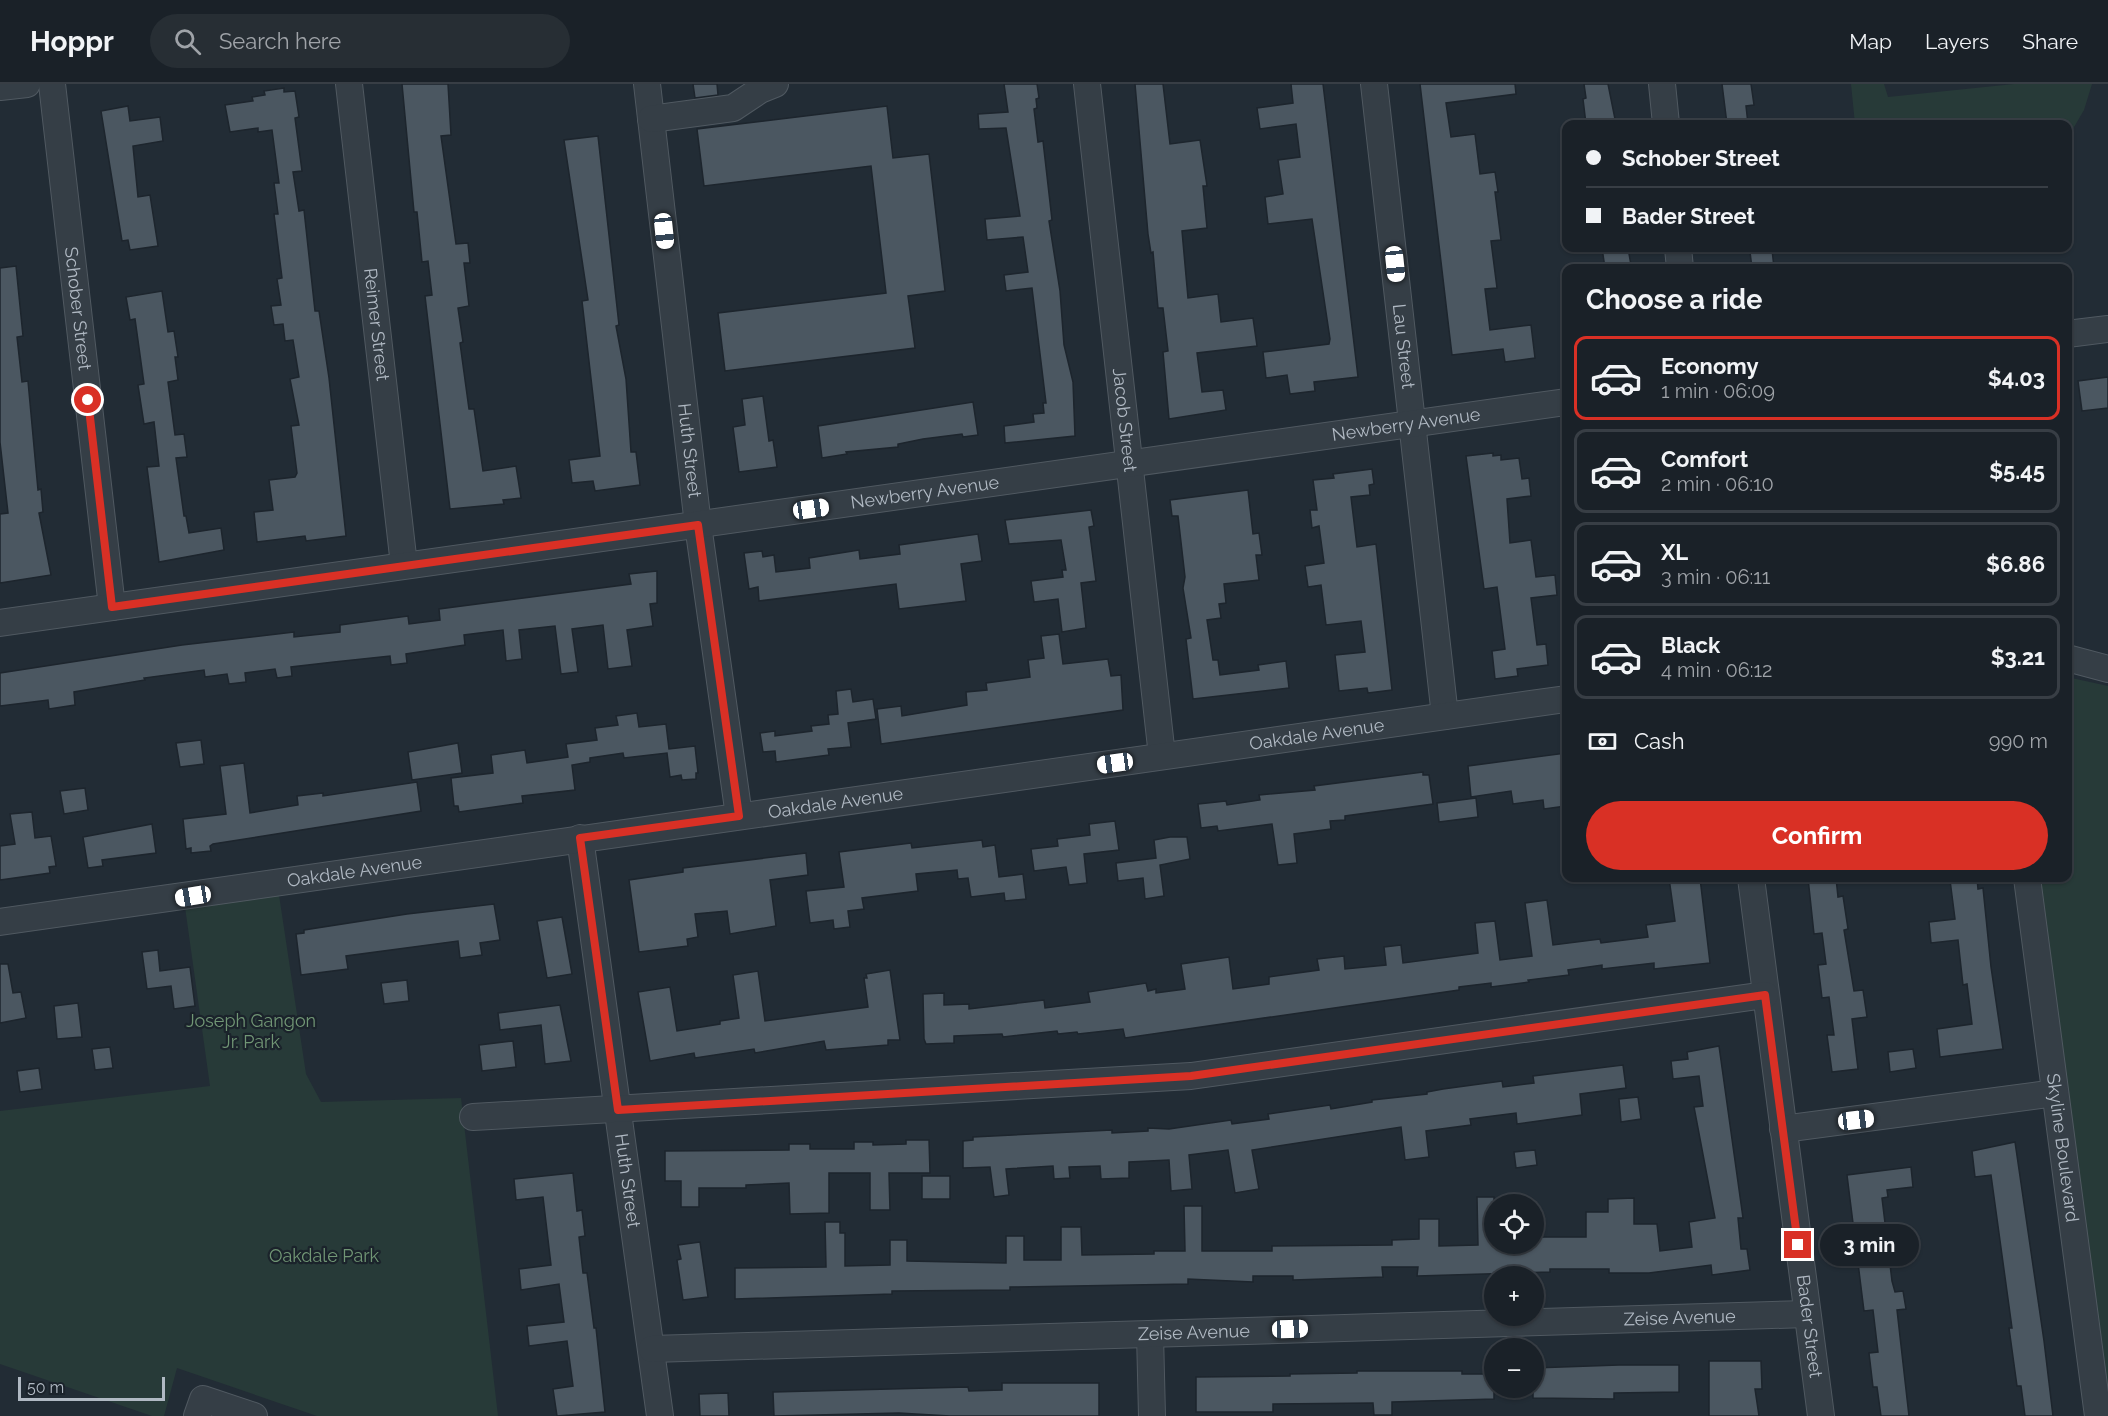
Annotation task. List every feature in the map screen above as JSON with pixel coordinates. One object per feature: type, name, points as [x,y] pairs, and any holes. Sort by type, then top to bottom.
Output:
[{"type":"street","points":[[0,87],[27,84]]},
{"type":"street","name":"Schober Street","points":[[52,84],[112,607]]},
{"type":"street","name":"Reimer Street","points":[[349,84],[404,565]]},
{"type":"street","name":"Huth Street","points":[[647,84],[698,525],[739,816]]},
{"type":"street","points":[[651,119],[733,108],[775,84]]},
{"type":"street","name":"Jacob Street","points":[[1087,84],[1162,756]]},
{"type":"street","name":"Lau Street","points":[[1374,84],[1445,716]]},
{"type":"street","points":[[1662,84],[1666,120]]},
{"type":"street","points":[[2072,333],[2108,329]]},
{"type":"street","name":"Newberry Avenue","points":[[0,622],[1562,403]]},
{"type":"street","points":[[2072,659],[2108,669]]},
{"type":"street","name":"Oakdale Avenue","points":[[0,922],[1562,700]]},
{"type":"street","name":"Huth Street","points":[[580,838],[660,1416]]},
{"type":"street","name":"Bader Street","points":[[1751,882],[1821,1416]]},
{"type":"street","name":"Skyline Boulevard","points":[[2028,882],[2098,1416]]},
{"type":"street","points":[[473,1117],[1191,1076],[1765,995]]},
{"type":"street","points":[[1783,1129],[2055,1093]]},
{"type":"street","name":"Zeise Avenue","points":[[652,1349],[1807,1314]]},
{"type":"street","points":[[1150,1334],[1152,1416]]},
{"type":"street","points":[[200,1407],[254,1416]]},
{"type":"green space","points":[[1851,84],[1884,84],[1888,97],[2014,84],[2092,84],[2084,110],[2072,130],[2072,120],[1855,120]]},
{"type":"green space","points":[[2072,678],[2108,686],[2108,1409],[2039,882],[2072,882]]},
{"type":"green space","name":"Oakdale Park","points":[[279,895],[306,1074],[321,1102],[461,1098],[498,1416],[317,1416],[177,1368],[164,1416],[152,1416],[0,1364],[0,1111],[210,1086],[185,907]]},
{"type":"building","points":[[402,84],[448,84],[451,135],[441,136],[456,244],[468,243],[470,263],[464,263],[469,306],[458,308],[463,342],[460,343],[469,409],[474,409],[483,471],[516,466],[521,498],[503,500],[504,504],[450,509],[425,296],[432,295],[428,261],[422,262],[417,212],[414,212]]},
{"type":"building","points":[[693,84],[717,84],[718,95],[695,98]]},
{"type":"building","points":[[1004,84],[1037,84],[1039,98],[1036,99],[1037,108],[1034,109],[1038,142],[1043,141],[1052,220],[1049,221],[1060,291],[1064,345],[1073,382],[1075,436],[1005,443],[1004,426],[1034,422],[1033,414],[1044,413],[1043,403],[1046,403],[1032,288],[1006,291],[1004,275],[1028,272],[1023,237],[987,240],[985,219],[1020,216],[1006,128],[979,129],[978,114],[1008,112]]},
{"type":"building","points":[[1135,84],[1163,84],[1170,144],[1200,140],[1207,186],[1203,186],[1207,228],[1182,231],[1188,298],[1218,294],[1221,322],[1253,318],[1257,346],[1197,353],[1202,392],[1223,390],[1226,410],[1169,419],[1163,352],[1168,351],[1163,308],[1158,308],[1153,252],[1151,253],[1148,234]]},
{"type":"building","points":[[1291,84],[1323,84],[1358,377],[1314,382],[1315,391],[1290,394],[1287,375],[1266,378],[1263,352],[1329,344],[1330,339],[1312,219],[1268,224],[1265,197],[1283,194],[1278,160],[1300,157],[1296,124],[1260,129],[1257,108],[1293,103]]},
{"type":"building","points":[[1420,84],[1515,84],[1516,94],[1446,103],[1451,137],[1475,134],[1480,174],[1495,172],[1501,240],[1491,241],[1497,288],[1485,289],[1490,330],[1531,325],[1535,358],[1505,362],[1503,349],[1452,355]]},
{"type":"building","points":[[1584,84],[1608,84],[1615,120],[1586,120],[1583,99],[1586,98]]},
{"type":"building","points":[[1722,84],[1751,84],[1754,105],[1746,106],[1748,120],[1726,120]]},
{"type":"building","points":[[284,88],[284,92],[295,91],[299,117],[295,118],[302,171],[293,172],[299,211],[304,210],[315,311],[319,311],[329,378],[346,536],[306,541],[305,536],[257,542],[254,512],[273,510],[269,480],[295,477],[297,473],[291,426],[299,425],[290,379],[299,377],[293,340],[285,341],[283,324],[274,325],[271,306],[281,305],[277,279],[282,278],[274,214],[278,214],[274,183],[279,183],[272,130],[258,132],[258,128],[230,132],[225,105],[253,101],[252,97],[265,95],[264,91]]},
{"type":"building","points":[[128,106],[130,121],[160,117],[163,141],[133,146],[138,197],[150,195],[158,246],[130,250],[128,240],[122,241],[101,111]]},
{"type":"building","points":[[887,106],[893,158],[929,154],[945,291],[908,296],[915,348],[725,371],[718,313],[886,293],[871,166],[704,186],[697,129]]},
{"type":"building","points":[[598,136],[619,325],[616,326],[626,379],[631,452],[636,452],[640,485],[595,491],[593,481],[572,483],[569,460],[600,456],[582,301],[588,300],[564,140]]},
{"type":"building","points":[[1603,252],[1629,252],[1631,264],[1604,264]]},
{"type":"building","points":[[1750,252],[1772,252],[1774,264],[1752,264]]},
{"type":"building","points":[[16,266],[23,336],[17,337],[22,382],[28,381],[38,490],[41,489],[43,512],[39,513],[51,575],[0,583],[0,514],[8,513],[0,442],[0,268]]},
{"type":"building","points":[[162,291],[168,332],[174,331],[178,357],[175,357],[178,380],[168,382],[175,435],[184,434],[187,457],[176,458],[184,516],[186,516],[189,533],[221,528],[224,550],[159,562],[147,467],[159,466],[154,422],[144,424],[138,385],[144,384],[135,319],[130,320],[126,297]]},
{"type":"building","points":[[2108,377],[2108,408],[2082,411],[2078,381]]},
{"type":"building","points":[[763,396],[769,441],[773,440],[777,467],[739,472],[733,427],[745,425],[742,399]]},
{"type":"building","points":[[973,402],[978,435],[963,437],[962,434],[923,439],[898,444],[898,447],[846,452],[847,454],[822,458],[818,426]]},
{"type":"building","points":[[1493,453],[1493,456],[1501,455],[1501,460],[1519,458],[1522,479],[1529,478],[1531,496],[1507,499],[1510,543],[1531,540],[1536,577],[1555,575],[1557,595],[1531,598],[1537,645],[1546,644],[1548,665],[1517,669],[1518,676],[1495,679],[1492,651],[1505,649],[1497,587],[1484,589],[1466,456]]},
{"type":"building","points":[[1372,469],[1374,484],[1369,485],[1370,495],[1351,497],[1357,547],[1376,544],[1392,690],[1368,693],[1367,688],[1339,691],[1335,655],[1365,652],[1361,621],[1326,625],[1321,585],[1308,587],[1305,566],[1324,563],[1319,526],[1312,528],[1310,510],[1317,510],[1313,480],[1334,478],[1333,474]]},
{"type":"building","points":[[1248,490],[1253,534],[1259,533],[1262,555],[1256,555],[1259,580],[1224,584],[1226,603],[1219,604],[1221,618],[1207,620],[1213,660],[1218,660],[1220,675],[1259,670],[1258,665],[1286,661],[1289,688],[1193,699],[1186,639],[1191,638],[1183,588],[1185,577],[1178,516],[1172,516],[1170,500]]},
{"type":"building","points":[[1091,510],[1094,526],[1089,527],[1096,581],[1081,583],[1086,628],[1062,632],[1058,599],[1034,602],[1031,581],[1063,577],[1062,570],[1066,570],[1061,540],[1009,544],[1005,520]]},
{"type":"building","points":[[978,534],[982,561],[961,564],[966,601],[899,609],[896,584],[759,601],[758,587],[749,589],[744,553],[762,551],[763,557],[774,555],[776,572],[810,568],[809,558],[859,550],[860,559],[900,554],[899,545]]},
{"type":"building","points":[[657,571],[657,603],[650,604],[653,626],[627,630],[632,666],[608,669],[603,625],[572,629],[578,672],[561,674],[555,626],[519,630],[522,659],[506,661],[503,630],[464,635],[465,645],[406,654],[407,663],[391,665],[390,656],[291,667],[292,676],[277,678],[275,669],[245,673],[246,682],[229,684],[227,674],[205,677],[204,670],[144,678],[145,680],[74,692],[75,705],[49,709],[48,700],[0,706],[0,673],[182,645],[294,632],[294,637],[340,632],[340,625],[408,616],[409,624],[440,620],[439,609],[631,584],[629,574]]},
{"type":"building","points":[[1059,634],[1063,664],[1108,659],[1111,676],[1121,675],[1123,710],[881,744],[877,709],[901,706],[902,716],[967,705],[966,692],[987,690],[986,683],[1030,677],[1028,660],[1044,658],[1041,636]]},
{"type":"building","points":[[851,689],[853,702],[873,699],[876,719],[848,723],[851,747],[828,749],[829,755],[776,762],[775,751],[763,752],[760,733],[775,731],[775,736],[812,731],[811,726],[829,724],[828,715],[838,714],[836,691]]},
{"type":"building","points":[[637,713],[639,727],[666,724],[669,749],[695,746],[698,773],[696,773],[696,779],[682,780],[681,775],[670,777],[667,753],[624,758],[623,753],[590,758],[590,762],[572,765],[575,790],[522,796],[523,803],[459,812],[458,806],[454,806],[451,778],[493,773],[491,755],[525,750],[527,763],[568,757],[566,744],[597,740],[595,728],[618,725],[616,716]]},
{"type":"building","points":[[201,740],[204,764],[180,767],[176,743]]},
{"type":"building","points":[[458,743],[462,773],[412,780],[408,752]]},
{"type":"building","points":[[1562,754],[1562,807],[1544,809],[1543,800],[1513,804],[1511,791],[1471,797],[1468,766]]},
{"type":"building","points":[[244,763],[250,813],[298,805],[297,796],[323,793],[323,796],[417,782],[421,811],[213,844],[210,846],[211,851],[191,853],[191,848],[186,849],[183,819],[226,814],[220,766]]},
{"type":"building","points":[[1423,772],[1423,775],[1429,775],[1433,804],[1345,816],[1345,820],[1330,821],[1331,829],[1294,834],[1297,863],[1278,865],[1272,824],[1218,831],[1217,826],[1201,828],[1198,804],[1226,801],[1227,805],[1260,800],[1259,795],[1315,790],[1314,786]]},
{"type":"building","points":[[85,788],[88,810],[64,814],[60,791]]},
{"type":"building","points":[[1476,798],[1478,817],[1439,822],[1437,803]]},
{"type":"building","points":[[32,812],[35,838],[51,836],[56,866],[49,867],[50,873],[0,880],[0,846],[15,844],[10,814]]},
{"type":"building","points":[[1115,821],[1119,850],[1084,854],[1087,883],[1069,885],[1066,867],[1034,871],[1031,849],[1058,846],[1057,839],[1090,835],[1089,824]]},
{"type":"building","points":[[152,824],[156,853],[102,860],[103,866],[88,868],[83,837]]},
{"type":"building","points":[[1187,837],[1190,859],[1160,865],[1164,896],[1145,899],[1143,878],[1118,881],[1116,863],[1156,858],[1154,840]]},
{"type":"building","points":[[982,840],[983,847],[995,845],[999,877],[1023,874],[1026,899],[1005,901],[1004,893],[971,897],[968,878],[958,879],[957,870],[916,874],[918,891],[862,898],[864,909],[848,911],[850,927],[834,929],[833,920],[810,923],[806,891],[844,887],[839,852],[911,843],[912,848]]},
{"type":"building","points":[[806,853],[808,875],[770,880],[776,926],[730,934],[727,911],[695,914],[698,937],[687,939],[688,946],[639,952],[629,880],[683,872],[683,868]]},
{"type":"building","points":[[1670,882],[1700,882],[1710,963],[1654,969],[1654,963],[1602,969],[1602,965],[1568,970],[1569,975],[1528,980],[1529,982],[1491,987],[1491,983],[1459,987],[1459,990],[1125,1038],[1123,1029],[1078,1034],[1077,1032],[1058,1034],[1057,1031],[1003,1037],[1002,1034],[954,1036],[954,1043],[926,1044],[924,1039],[923,994],[944,993],[944,1005],[969,1004],[969,1009],[1044,1000],[1045,1008],[1090,1002],[1088,992],[1146,983],[1148,991],[1156,989],[1156,993],[1185,989],[1181,964],[1229,957],[1233,989],[1269,984],[1269,977],[1319,970],[1317,959],[1344,956],[1345,969],[1386,965],[1384,947],[1401,945],[1403,963],[1478,953],[1475,923],[1495,921],[1500,960],[1532,956],[1525,903],[1547,900],[1553,945],[1600,939],[1601,943],[1648,937],[1646,925],[1675,921]]},
{"type":"building","points":[[1808,882],[1836,882],[1838,897],[1843,896],[1848,929],[1844,930],[1854,991],[1863,990],[1867,1017],[1852,1019],[1858,1069],[1832,1072],[1827,1035],[1834,1035],[1829,997],[1822,998],[1818,965],[1826,964],[1822,933],[1814,934]]},
{"type":"building","points":[[1950,882],[1977,882],[1978,889],[1983,888],[2003,1049],[1940,1057],[1937,1029],[1972,1024],[1967,984],[1963,985],[1958,940],[1931,943],[1929,922],[1955,919]]},
{"type":"building","points":[[494,904],[500,940],[480,943],[482,955],[460,958],[458,941],[346,956],[348,969],[301,975],[296,934],[304,933],[304,930],[407,914]]},
{"type":"building","points":[[562,917],[572,974],[547,978],[537,921]]},
{"type":"building","points":[[158,950],[160,971],[190,967],[195,1006],[174,1009],[171,986],[147,989],[142,952]]},
{"type":"building","points":[[0,964],[8,964],[13,993],[21,992],[26,1018],[0,1023]]},
{"type":"building","points":[[890,970],[900,1040],[888,1040],[888,1045],[826,1050],[824,1041],[755,1053],[754,1049],[695,1058],[694,1053],[650,1061],[638,992],[670,987],[677,1031],[720,1024],[720,1021],[739,1018],[733,975],[758,971],[765,1021],[868,1007],[864,978],[867,978],[866,974]]},
{"type":"building","points":[[407,980],[409,1001],[384,1004],[381,983]]},
{"type":"building","points":[[78,1003],[82,1037],[57,1039],[54,1006]]},
{"type":"building","points":[[560,1005],[571,1061],[545,1064],[541,1025],[500,1030],[498,1013]]},
{"type":"building","points":[[513,1041],[516,1067],[482,1071],[479,1045]]},
{"type":"building","points":[[1719,1046],[1743,1218],[1738,1218],[1741,1249],[1747,1249],[1750,1270],[1712,1275],[1711,1265],[1649,1273],[1609,1273],[1609,1269],[1550,1269],[1550,1272],[1544,1272],[1544,1266],[1484,1266],[1484,1274],[1417,1276],[1418,1267],[1382,1267],[1383,1277],[1293,1280],[1293,1276],[1253,1276],[1253,1282],[1188,1279],[1188,1284],[1010,1287],[1010,1290],[892,1291],[892,1294],[735,1299],[735,1268],[826,1267],[825,1222],[840,1222],[840,1233],[845,1233],[845,1266],[890,1265],[890,1240],[907,1240],[907,1261],[1006,1263],[1006,1236],[1024,1236],[1024,1260],[1061,1260],[1061,1227],[1081,1227],[1082,1255],[1185,1251],[1184,1206],[1202,1206],[1202,1251],[1272,1251],[1272,1246],[1392,1245],[1392,1240],[1419,1239],[1419,1219],[1439,1219],[1439,1246],[1478,1245],[1477,1197],[1484,1197],[1484,1254],[1544,1254],[1544,1237],[1586,1237],[1586,1212],[1608,1212],[1608,1199],[1634,1198],[1634,1224],[1657,1224],[1660,1251],[1692,1247],[1689,1222],[1715,1218],[1694,1107],[1703,1106],[1699,1076],[1673,1079],[1671,1061],[1688,1059],[1687,1052]]},
{"type":"building","points":[[110,1047],[113,1068],[95,1070],[92,1049]]},
{"type":"building","points":[[1913,1049],[1916,1068],[1890,1072],[1888,1052]]},
{"type":"building","points":[[1623,1065],[1626,1088],[1580,1094],[1582,1115],[1517,1124],[1516,1113],[1470,1119],[1471,1125],[1426,1131],[1429,1157],[1405,1160],[1401,1127],[1252,1150],[1259,1189],[1235,1193],[1228,1150],[1189,1155],[1192,1189],[1171,1191],[1169,1160],[1129,1162],[1129,1178],[1101,1179],[1100,1166],[1069,1167],[1070,1178],[1054,1179],[1053,1166],[1006,1169],[1009,1195],[994,1197],[990,1167],[963,1168],[963,1141],[973,1140],[973,1137],[1112,1130],[1112,1133],[1148,1131],[1148,1128],[1169,1129],[1231,1120],[1232,1124],[1269,1119],[1268,1114],[1330,1105],[1331,1109],[1372,1102],[1372,1100],[1427,1094],[1427,1092],[1443,1089],[1502,1081],[1503,1087],[1534,1083],[1533,1076]]},
{"type":"building","points":[[39,1068],[42,1089],[20,1092],[17,1071]]},
{"type":"building","points":[[1638,1097],[1641,1119],[1621,1122],[1619,1099]]},
{"type":"building","points":[[906,1140],[929,1140],[930,1173],[889,1173],[890,1210],[870,1210],[870,1173],[829,1173],[829,1213],[790,1214],[789,1183],[746,1185],[746,1188],[699,1188],[699,1207],[681,1207],[681,1181],[665,1181],[665,1151],[789,1150],[789,1144],[810,1144],[810,1149],[854,1149],[854,1142],[873,1142],[873,1145],[906,1144]]},
{"type":"building","points":[[2015,1142],[2053,1416],[2025,1416],[2021,1386],[2017,1386],[2009,1328],[2012,1328],[1991,1175],[1975,1177],[1972,1151]]},
{"type":"building","points":[[1535,1150],[1537,1165],[1516,1168],[1514,1152]]},
{"type":"building","points":[[1911,1167],[1913,1187],[1887,1190],[1888,1197],[1882,1198],[1892,1281],[1895,1292],[1903,1291],[1906,1309],[1897,1310],[1909,1416],[1881,1416],[1877,1387],[1873,1387],[1869,1353],[1878,1352],[1873,1310],[1864,1311],[1847,1175]]},
{"type":"building","points":[[573,1173],[577,1211],[582,1210],[585,1236],[579,1237],[583,1273],[587,1273],[594,1328],[596,1328],[605,1412],[557,1416],[553,1389],[573,1386],[567,1341],[529,1346],[527,1326],[564,1322],[559,1284],[521,1290],[519,1269],[551,1265],[543,1197],[516,1200],[514,1179]]},
{"type":"building","points":[[922,1176],[950,1176],[950,1199],[922,1199]]},
{"type":"building","points":[[700,1242],[708,1297],[683,1300],[677,1260],[681,1259],[678,1245]]},
{"type":"building","points":[[1709,1361],[1761,1361],[1762,1389],[1755,1389],[1759,1416],[1709,1416]]},
{"type":"building","points":[[1679,1365],[1679,1392],[1614,1393],[1614,1399],[1533,1398],[1544,1398],[1544,1368]]},
{"type":"building","points":[[1357,1371],[1462,1371],[1462,1374],[1484,1374],[1484,1398],[1494,1399],[1392,1402],[1392,1415],[1374,1415],[1373,1403],[1273,1404],[1273,1412],[1196,1412],[1196,1377],[1357,1373]]},
{"type":"building","points":[[1002,1383],[1099,1383],[1099,1416],[950,1416],[899,1413],[774,1416],[773,1392],[968,1387],[969,1391],[1002,1390]]},
{"type":"building","points":[[728,1393],[729,1416],[700,1416],[699,1394]]},
{"type":"route","points":[[88,400],[112,607],[698,525],[739,816],[580,838],[618,1110],[1191,1076],[1765,995],[1798,1245]]},
{"type":"park label","name":"Joseph Gangon Jr. Park","points":[[251,1031]]}]
